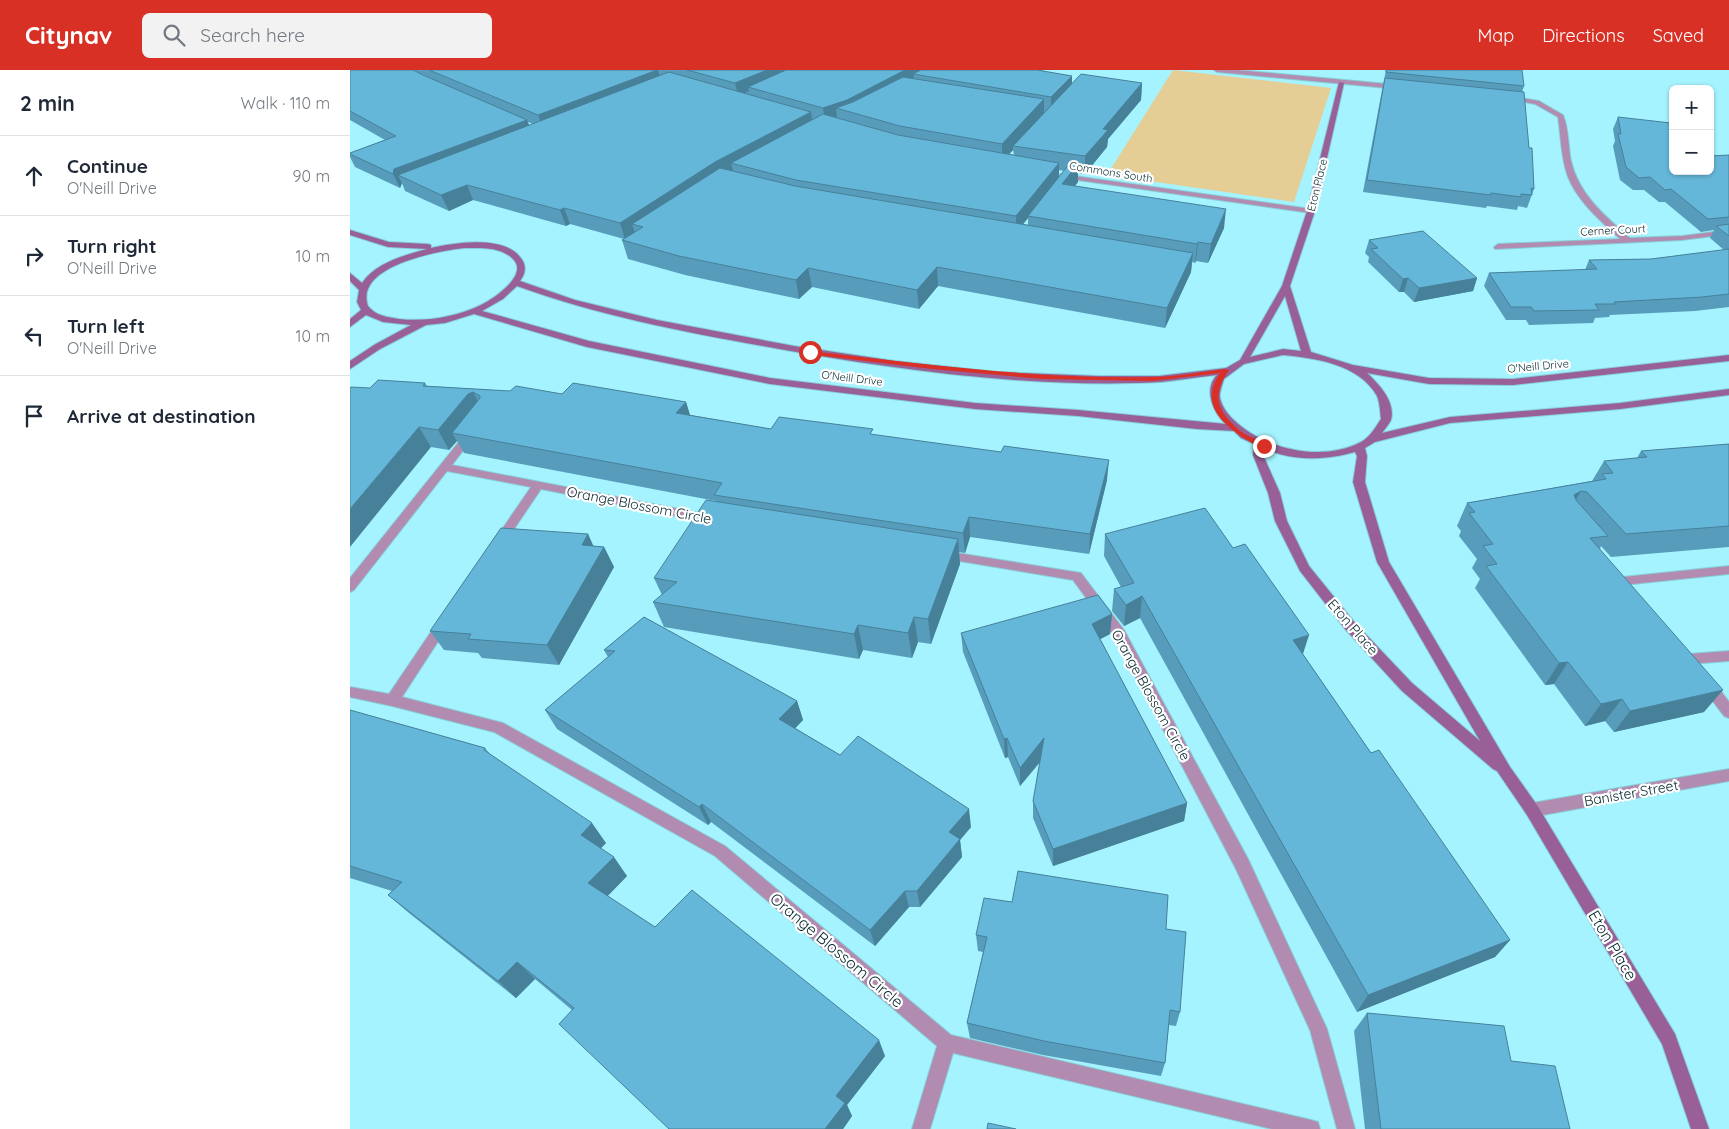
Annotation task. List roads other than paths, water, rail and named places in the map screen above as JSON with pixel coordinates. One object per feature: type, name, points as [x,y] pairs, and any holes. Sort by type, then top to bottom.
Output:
[{"type":"main road","name":"Eton Place","points":[[1244,359],[1286,286],[1311,211],[1341,82]]},
{"type":"main road","points":[[350,232],[388,244],[438,248]]},
{"type":"main road","points":[[350,324],[366,311],[361,301],[363,289],[374,276],[391,265],[414,255],[438,248],[464,245],[488,246],[506,250],[518,259],[522,270],[516,283]]},
{"type":"main road","points":[[350,276],[363,289]]},
{"type":"main road","name":"O'Neill Drive","points":[[366,311],[386,320],[425,322],[473,311],[492,303],[516,283],[562,300],[664,326],[810,352],[932,367],[1042,377],[1152,379],[1225,370],[1244,359],[1284,352],[1306,353],[1333,360],[1350,368],[1371,382],[1383,397],[1386,419],[1373,439]]},
{"type":"main road","points":[[1286,286],[1306,353]]},
{"type":"main road","name":"O'Neill Drive","points":[[473,311],[587,344],[770,381],[975,406],[1078,412],[1197,426],[1234,428]]},
{"type":"main road","points":[[350,366],[377,348],[425,322]]},
{"type":"main road","name":"O'Neill Drive","points":[[1350,368],[1429,381],[1513,382],[1729,358]]},
{"type":"main road","name":"O'Neill Drive","points":[[1225,370],[1216,384],[1214,399],[1217,409],[1238,433],[1259,444],[1286,453],[1313,455],[1332,454],[1359,447],[1373,439],[1450,420],[1620,406],[1729,392]]},
{"type":"main road","name":"Eton Place","points":[[1259,444],[1258,455],[1274,493],[1281,521],[1304,568],[1350,626],[1407,687],[1505,771]]},
{"type":"main road","name":"Eton Place","points":[[1359,447],[1362,456],[1359,482],[1383,562],[1505,771],[1532,810],[1669,1040],[1700,1129]]},
{"type":"street","points":[[1217,70],[1410,88]]},
{"type":"street","points":[[1506,98],[1536,102],[1552,108],[1561,116],[1564,148],[1573,179],[1604,219],[1628,241]]},
{"type":"street","name":"Commons South","points":[[1058,176],[1311,211]]},
{"type":"street","points":[[1061,184],[1068,177]]},
{"type":"street","name":"Cerner Court","points":[[1498,247],[1628,241],[1729,232]]},
{"type":"street","points":[[350,587],[479,424]]},
{"type":"street","name":"Orange Blossom Circle","points":[[445,467],[725,521]]},
{"type":"street","points":[[493,551],[538,485]]},
{"type":"street","name":"Orange Blossom Circle","points":[[930,553],[1077,576],[1119,633],[1242,864],[1318,1029],[1346,1129]]},
{"type":"street","points":[[1635,595],[1620,578],[1729,570]]},
{"type":"street","points":[[392,700],[454,609]]},
{"type":"street","points":[[1729,656],[1686,656],[1729,712]]},
{"type":"street","name":"Orange Blossom Circle","points":[[350,692],[392,700],[498,727],[720,851],[947,1043],[1311,1129]]},
{"type":"street","name":"Banister Street","points":[[1532,810],[1729,776]]},
{"type":"street","points":[[921,1129],[947,1043]]}]
